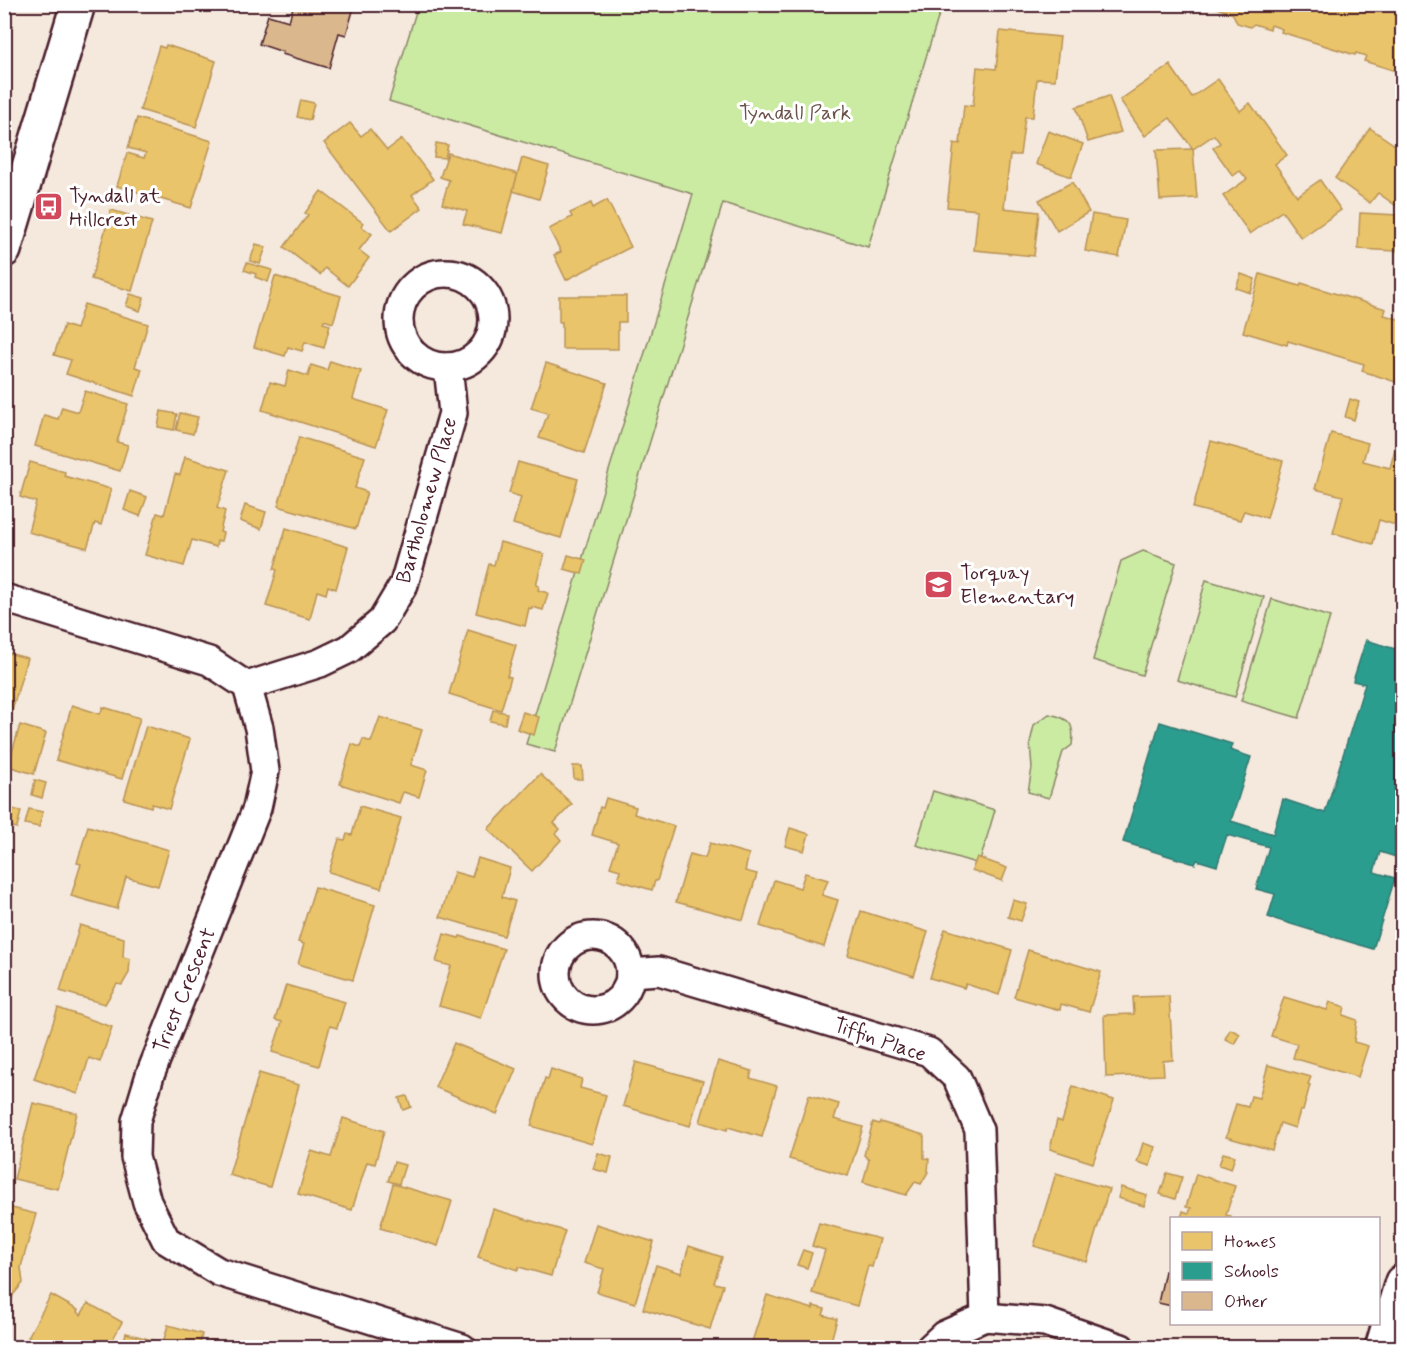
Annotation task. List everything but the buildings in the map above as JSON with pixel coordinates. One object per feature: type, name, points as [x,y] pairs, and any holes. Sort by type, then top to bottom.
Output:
[{"type":"street","points":[[4,250],[73,6]]},
{"type":"street","name":"Bartholomew Place","points":[[248,686],[330,658],[349,649],[382,621],[404,584],[453,413],[448,367]]},
{"type":"street","points":[[4,598],[209,661],[248,686]]},
{"type":"street","name":"Triest Crescent","points":[[248,686],[259,728],[265,771],[257,807],[150,1075],[136,1121],[135,1157],[147,1202],[166,1240],[219,1272],[462,1347]]},
{"type":"street","name":"Tiffin Place","points":[[630,973],[660,971],[929,1052],[957,1078],[979,1130],[985,1317]]},
{"type":"street","points":[[1382,1347],[1402,1282]]},
{"type":"street","points":[[930,1347],[944,1335],[985,1317],[1045,1322],[1121,1347]]},
{"type":"green space","name":"Tyndall Park","points":[[418,5],[942,5],[868,247],[723,203],[555,752],[526,744],[693,194],[389,101]]},
{"type":"green space","points":[[1143,551],[1176,563],[1142,675],[1093,660],[1121,561]]},
{"type":"green space","points":[[1206,580],[1264,597],[1235,697],[1177,680]]},
{"type":"green space","points":[[1272,599],[1330,617],[1299,718],[1241,701]]},
{"type":"green space","points":[[1049,714],[1070,723],[1073,738],[1072,745],[1063,752],[1049,798],[1028,792],[1032,768],[1030,743],[1034,725]]},
{"type":"green space","points":[[933,791],[995,810],[979,864],[916,845]]},
{"type":"place","name":"Tyndall at Hillcrest","points":[[48,207]]},
{"type":"place","name":"Torquay Elementary","points":[[939,584]]}]
